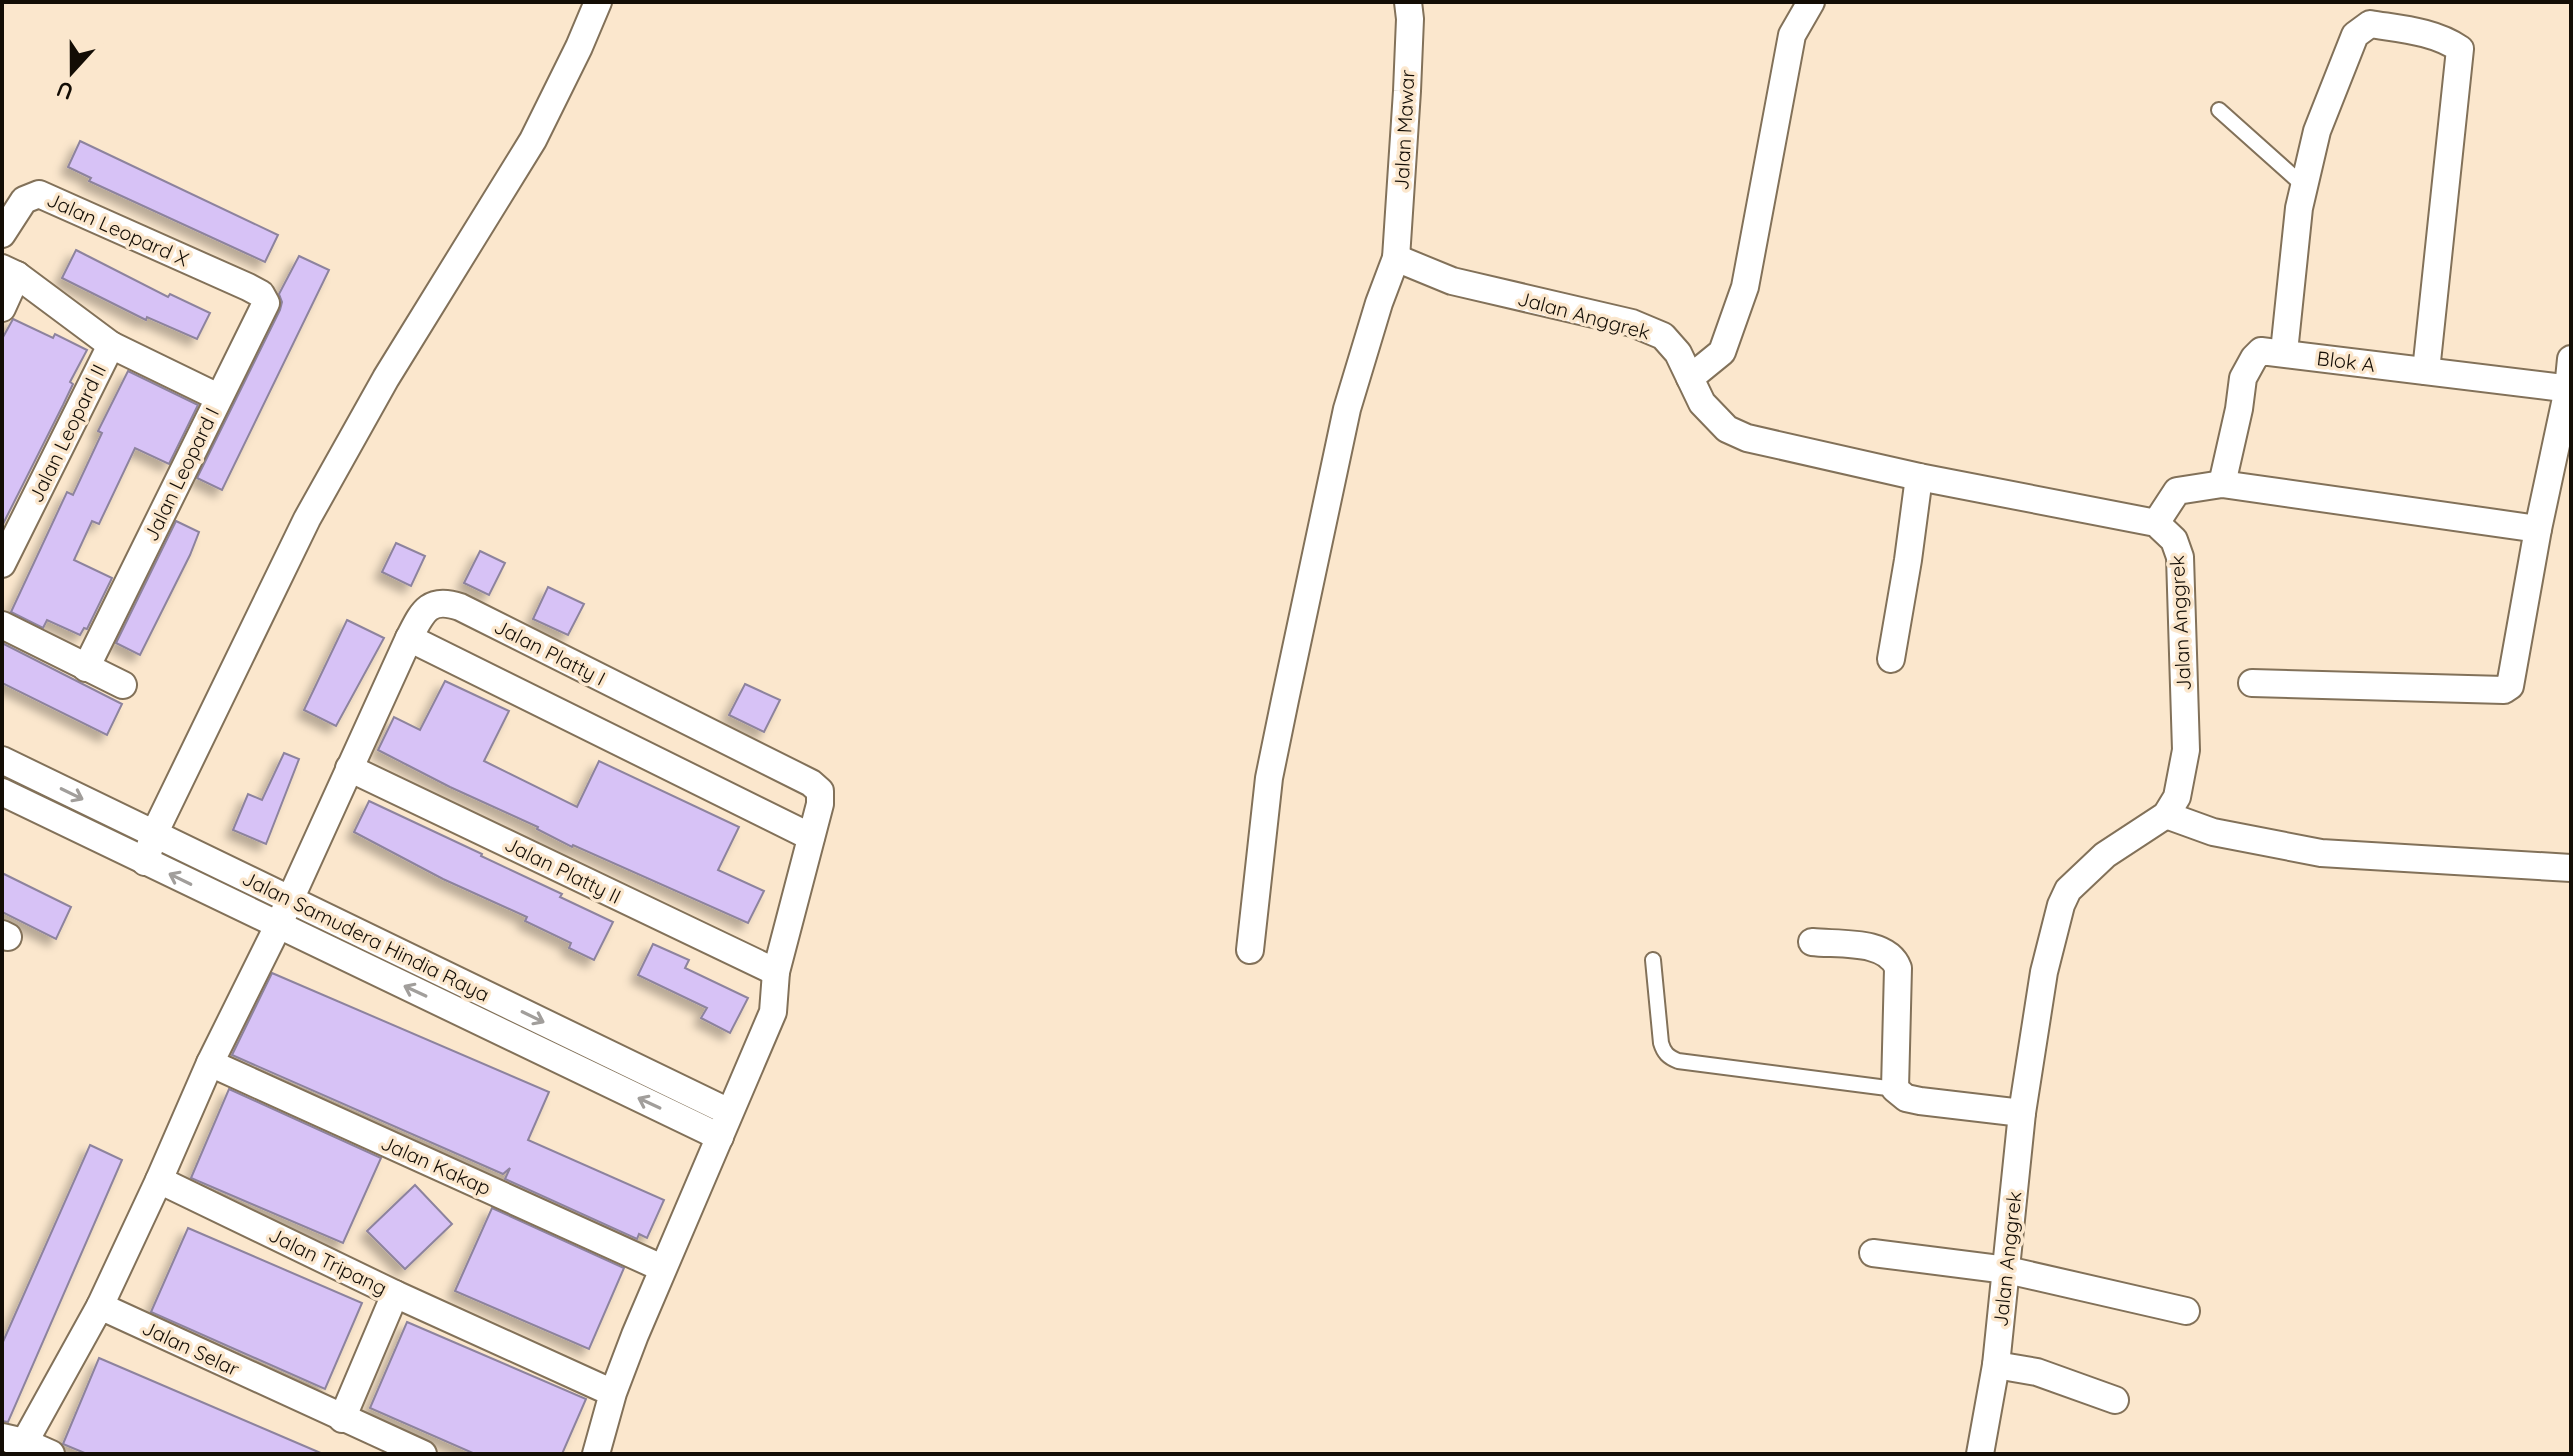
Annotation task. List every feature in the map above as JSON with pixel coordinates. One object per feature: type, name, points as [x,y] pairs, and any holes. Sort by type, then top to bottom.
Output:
[{"type":"street","points":[[145,862],[154,834],[307,519],[386,378],[533,140],[598,2]]},
{"type":"street","name":"Jalan Mawar","points":[[1250,950],[1269,778],[1335,460],[1364,351],[1396,258],[1407,91],[1408,2]]},
{"type":"street","points":[[1690,378],[1722,352],[1745,287],[1792,35],[1811,2]]},
{"type":"street","points":[[2222,484],[2243,378],[2261,351],[2284,352],[2299,208],[2317,131],[2355,35],[2370,24],[2421,33],[2448,41],[2460,49],[2426,371]]},
{"type":"street","name":"Jalan Leopard X","points":[[2,234],[24,200],[39,194],[248,287]]},
{"type":"street","name":"Jalan Anggrek","points":[[1396,258],[1452,281],[1578,309],[1663,336],[1678,353],[1702,403],[1727,429],[1747,438],[1919,477],[2156,523],[2174,540],[2180,557],[2186,750],[2180,788],[2166,815],[2105,855],[2068,890],[2061,905],[2044,972],[2022,1113],[1996,1365],[1980,1454]]},
{"type":"street","points":[[2,308],[10,271],[111,345],[218,397]]},
{"type":"street","name":"Jalan Leopard I","points":[[86,668],[266,303],[261,294],[248,287]]},
{"type":"street","name":"Jalan Leopard II","points":[[2,564],[111,345]]},
{"type":"street","name":"Blok A","points":[[2284,352],[2569,389]]},
{"type":"street","points":[[2252,683],[2504,690],[2510,686],[2538,529],[2569,389],[2571,359]]},
{"type":"street","points":[[1891,659],[1919,477]]},
{"type":"street","points":[[2156,523],[2177,491],[2222,484],[2538,529]]},
{"type":"street","name":"Jalan Platty I","points":[[210,1063],[278,926],[409,638],[420,617],[432,605],[446,602],[460,607],[811,783],[820,791],[820,804],[776,972],[773,1012],[662,1268],[613,1393],[596,1454]]},
{"type":"street","points":[[2,625],[123,685]]},
{"type":"street","points":[[409,638],[811,837]]},
{"type":"street","name":"Jalan Samudera Hindia Raya","points":[[2,760],[289,899],[724,1125]]},
{"type":"street","name":"Jalan Platty II","points":[[349,768],[776,972]]},
{"type":"street","name":"Jalan Samudera Hindia Raya","points":[[2,792],[278,926],[724,1125]]},
{"type":"street","points":[[100,840],[112,814]]},
{"type":"street","points":[[2166,815],[2213,832],[2321,853],[2571,868]]},
{"type":"street","points":[[1812,942],[1876,948],[1895,959],[1898,968],[1895,1089],[1906,1098],[2022,1113]]},
{"type":"street","points":[[51,1454],[15,1444],[100,1306],[210,1063]]},
{"type":"street","name":"Jalan Kakap","points":[[210,1063],[662,1268]]},
{"type":"street","name":"Jalan Tripang","points":[[159,1180],[395,1294],[613,1393]]},
{"type":"street","points":[[1873,1253],[2007,1270],[2186,1311]]},
{"type":"street","points":[[342,1419],[395,1294]]},
{"type":"street","name":"Jalan Selar","points":[[100,1306],[423,1454]]},
{"type":"street","points":[[1996,1365],[2037,1372],[2115,1400]]},
{"type":"lane","points":[[2219,110],[2304,186]]},
{"type":"lane","points":[[1653,960],[1661,1043],[1664,1052],[1671,1058],[1895,1089]]},
{"type":"building","points":[[80,141],[278,235],[265,262],[89,181],[91,178],[68,167]]},
{"type":"building","points":[[76,250],[168,297],[170,294],[210,313],[197,339],[147,317],[146,320],[62,278]]},
{"type":"building","points":[[299,256],[329,270],[222,490],[197,478],[280,310],[282,302],[279,294]]},
{"type":"building","points":[[13,319],[87,350],[2,526],[2,339]]},
{"type":"building","points":[[128,371],[198,405],[169,464],[135,448],[99,524],[92,521],[74,560],[112,578],[87,629],[84,628],[80,635],[47,620],[43,628],[11,612],[67,492],[73,495],[102,433],[98,431]]},
{"type":"building","points":[[176,521],[199,532],[140,655],[116,643]]},
{"type":"building","points":[[396,543],[425,556],[411,586],[382,572]]},
{"type":"building","points":[[480,551],[505,563],[489,595],[464,583]]},
{"type":"building","points":[[548,587],[584,604],[568,635],[533,619]]},
{"type":"building","points":[[347,620],[384,638],[336,726],[304,710]]},
{"type":"building","points":[[2,643],[122,704],[107,735],[2,683]]},
{"type":"building","points":[[445,681],[509,711],[484,761],[577,807],[599,761],[739,827],[718,870],[764,891],[748,923],[572,847],[538,827],[378,750],[394,717],[420,730]]},
{"type":"building","points":[[745,684],[780,700],[764,732],[729,715]]},
{"type":"building","points":[[284,753],[299,759],[266,844],[233,830],[248,794],[262,800]]},
{"type":"building","points":[[369,801],[482,854],[613,922],[594,960],[569,948],[571,943],[525,921],[527,917],[443,879],[354,832]]},
{"type":"building","points":[[2,873],[71,907],[56,939],[2,912]]},
{"type":"building","points":[[653,944],[689,960],[685,968],[748,998],[730,1033],[701,1018],[707,1008],[638,975]]},
{"type":"building","points":[[272,973],[549,1092],[528,1140],[664,1200],[647,1238],[639,1234],[637,1239],[505,1179],[510,1168],[503,1174],[232,1055]]},
{"type":"building","points":[[229,1089],[381,1158],[343,1243],[191,1178]]},
{"type":"building","points":[[90,1145],[122,1160],[8,1422],[2,1421],[2,1344]]},
{"type":"building","points":[[415,1185],[452,1224],[405,1269],[367,1231]]},
{"type":"building","points":[[492,1208],[624,1268],[589,1349],[455,1291]]},
{"type":"building","points":[[188,1228],[362,1303],[325,1389],[151,1312]]},
{"type":"building","points":[[407,1322],[586,1399],[562,1454],[475,1454],[370,1408]]},
{"type":"building","points":[[99,1358],[323,1454],[87,1454],[63,1444]]}]
